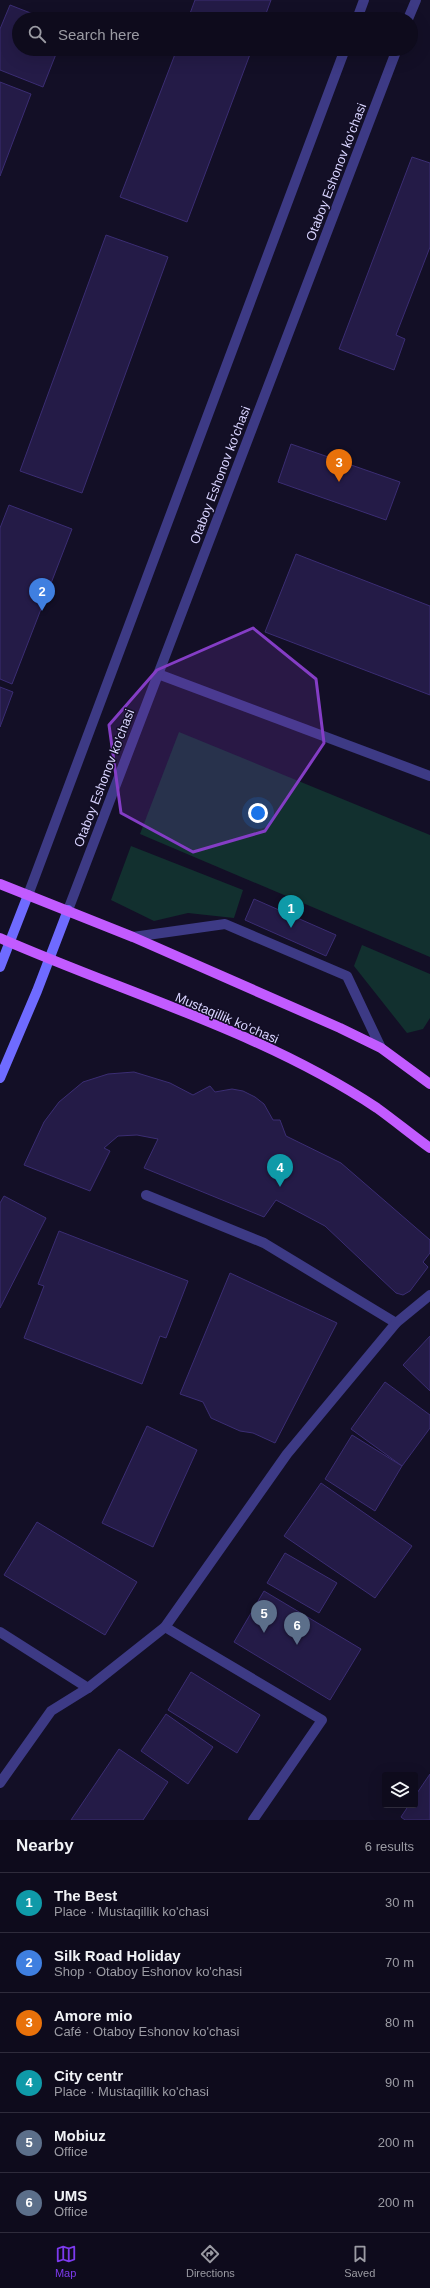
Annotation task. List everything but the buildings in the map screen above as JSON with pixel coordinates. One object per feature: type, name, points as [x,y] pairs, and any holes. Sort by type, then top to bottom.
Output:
[{"type":"main road","points":[[0,884],[68,910],[381,1048],[430,1084]]},
{"type":"main road","points":[[0,966],[28,895]]},
{"type":"main road","points":[[0,1078],[50,959],[68,910]]},
{"type":"main road","name":"Mustaqillik ko'chasi","points":[[0,938],[185,1013],[280,1055],[376,1108],[430,1148]]},
{"type":"street","points":[[360,12],[364,0]]},
{"type":"street","points":[[411,12],[416,0]]},
{"type":"street","points":[[28,895],[342,56]]},
{"type":"street","name":"Otaboy Eshonov ko'chasi","points":[[68,910],[394,56]]},
{"type":"street","points":[[158,674],[430,776]]},
{"type":"street","points":[[133,938],[224,924],[347,976],[381,1048]]},
{"type":"street","points":[[146,1195],[264,1243],[396,1323]]},
{"type":"street","points":[[0,1783],[51,1711],[88,1688],[165,1627],[287,1454],[396,1323],[430,1294]]},
{"type":"street","points":[[165,1627],[322,1720],[253,1820]]},
{"type":"street","points":[[0,1632],[88,1688]]},
{"type":"highlighted area","points":[[253,628],[316,679],[324,743],[265,831],[193,852],[121,813],[109,725],[157,670]]},
{"type":"green space","points":[[179,732],[430,835],[430,957],[140,834]]},
{"type":"green space","points":[[131,846],[243,890],[234,918],[188,913],[154,921],[111,900]]},
{"type":"green space","points":[[362,945],[430,974],[430,1018],[423,1029],[407,1033],[354,966]]},
{"type":"place","name":"Amore mio","points":[[339,482]]},
{"type":"place","name":"Silk Road Holiday","points":[[42,611]]},
{"type":"place","name":"The Best","points":[[291,928]]},
{"type":"place","name":"City centr","points":[[280,1187]]},
{"type":"place","name":"Mobiuz","points":[[264,1633]]},
{"type":"place","name":"UMS","points":[[297,1645]]}]
